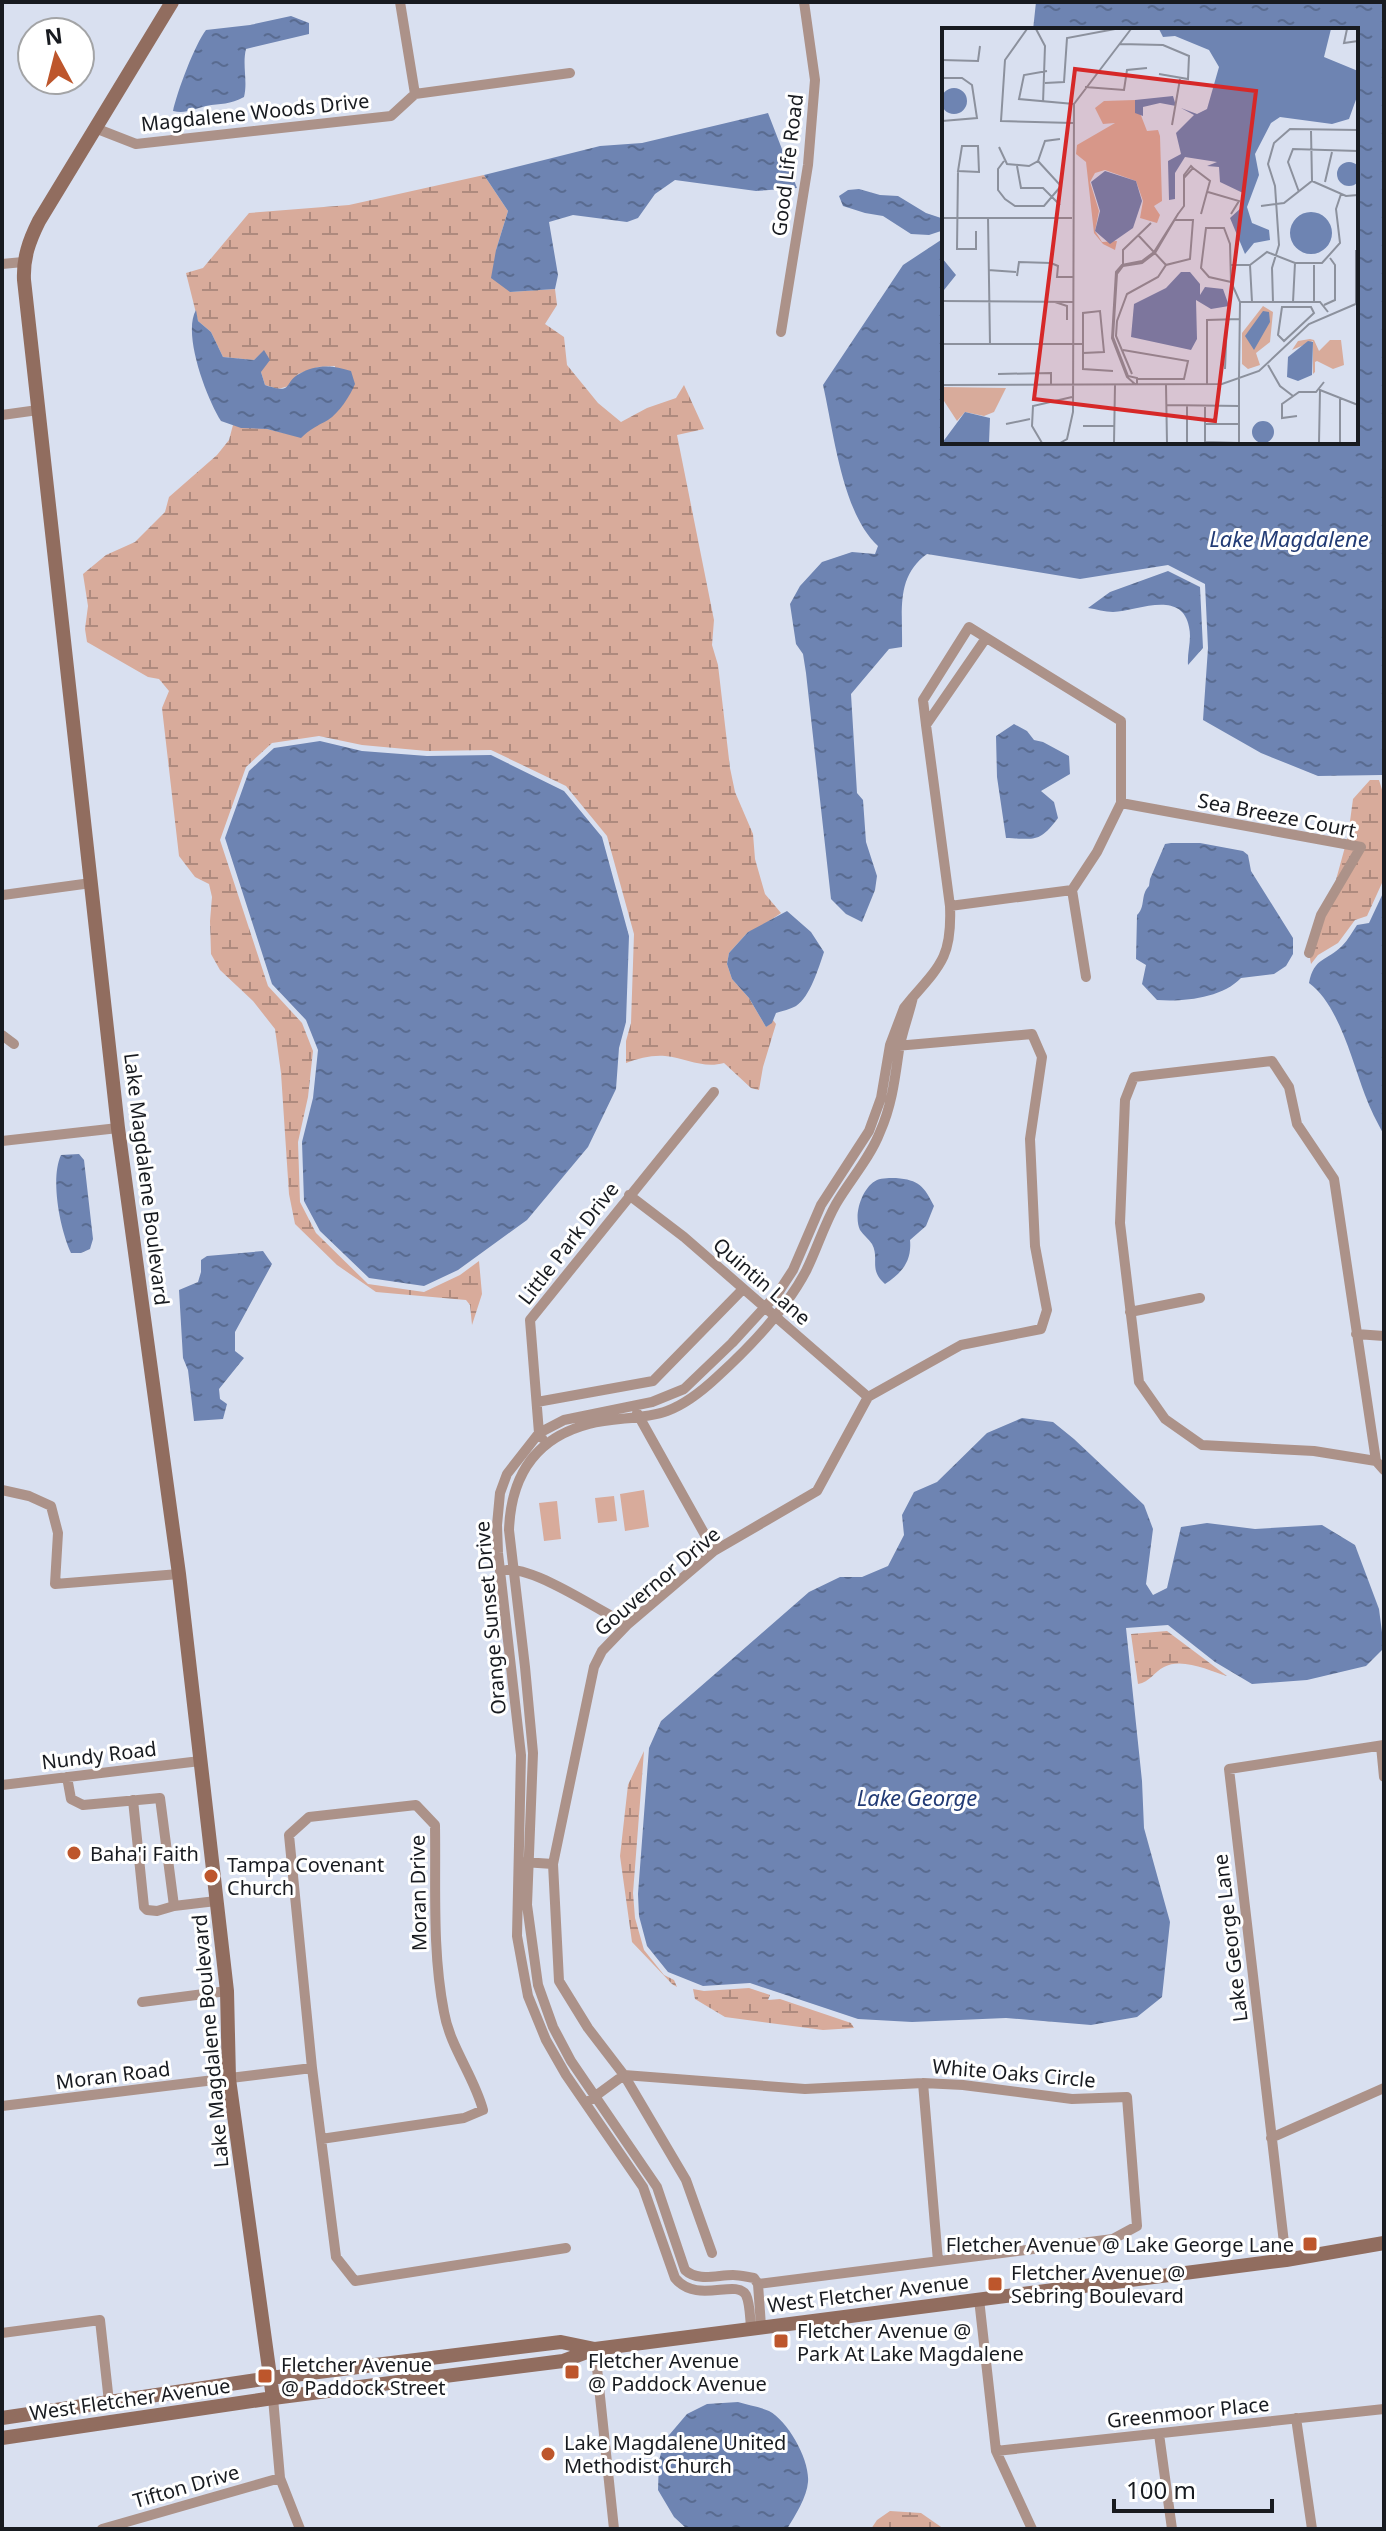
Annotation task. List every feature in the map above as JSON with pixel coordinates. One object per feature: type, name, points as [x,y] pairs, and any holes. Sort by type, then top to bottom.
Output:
[{"type":"street","name":"Lake Magdalene Boulevard","points":[[172,2],[39,221],[23,262],[118,1128],[179,1574],[227,1991],[229,2079],[273,2398]]},
{"type":"street","points":[[400,2],[415,94],[570,73]]},
{"type":"street","name":"Good Life Road","points":[[781,332],[808,165],[815,80],[804,2]]},
{"type":"street","name":"Magdalene Woods Drive","points":[[95,128],[136,144],[391,116],[415,94]]},
{"type":"street","points":[[2,264],[23,262]]},
{"type":"street","points":[[2,415],[38,410]]},
{"type":"street","name":"Orange Sunset Drive","points":[[758,2284],[754,2278],[736,2275],[698,2277],[685,2270],[657,2187],[591,2099],[566,2075],[546,2040],[528,1996],[519,1953],[533,1753],[509,1530],[512,1497],[530,1461],[545,1443],[590,1423],[636,1412],[684,1389],[766,1308],[793,1270],[821,1205],[869,1131],[881,1098],[904,1008],[939,968],[951,936],[950,906],[923,700],[969,627],[986,638]]},
{"type":"street","points":[[926,725],[986,638],[1121,721],[1121,803],[1097,852],[1072,890],[1086,977]]},
{"type":"street","name":"Sea Breeze Court","points":[[1121,803],[1361,847],[1321,915],[1309,953]]},
{"type":"street","points":[[2,896],[91,883]]},
{"type":"street","points":[[950,906],[1072,890]]},
{"type":"street","points":[[868,1397],[961,1345],[1041,1329],[1047,1310],[1035,1246],[1030,1139],[1042,1057],[1032,1034],[895,1046]]},
{"type":"street","points":[[2,1035],[14,1044]]},
{"type":"street","name":"Orange Sunset Drive","points":[[523,1862],[521,1755],[497,1525],[500,1493],[507,1474],[539,1433],[564,1420],[582,1414],[663,1412],[688,1401],[717,1377],[776,1316],[805,1273],[835,1206],[880,1134],[895,1090],[895,1046]]},
{"type":"street","points":[[1272,1061],[1289,1087],[1297,1124],[1334,1179],[1356,1334],[1380,1466],[1314,1451],[1202,1445],[1165,1419],[1139,1382],[1130,1312],[1120,1223],[1125,1100],[1134,1077],[1272,1061]]},
{"type":"street","name":"Little Park Drive","points":[[545,1443],[539,1433],[530,1320],[714,1092]]},
{"type":"street","points":[[2,1141],[118,1128]]},
{"type":"street","name":"Quintin Lane","points":[[629,1195],[684,1237],[868,1397]]},
{"type":"street","points":[[537,1402],[653,1381],[743,1289]]},
{"type":"street","points":[[1130,1312],[1200,1298]]},
{"type":"street","points":[[1356,1334],[1384,1336]]},
{"type":"street","name":"Gouvernor Drive","points":[[712,2253],[686,2180],[624,2075],[588,2028],[559,1981],[553,1864],[594,1667],[602,1651],[627,1625],[714,1551],[817,1491],[868,1397]]},
{"type":"street","points":[[636,1412],[714,1551]]},
{"type":"street","points":[[2,1490],[29,1496],[51,1506],[58,1533],[55,1584],[179,1574]]},
{"type":"street","points":[[500,1571],[513,1569],[534,1575],[627,1625]]},
{"type":"street","points":[[1382,1746],[1384,1777]]},
{"type":"street","name":"Lake George Lane","points":[[1286,2260],[1229,1769],[1382,1746]]},
{"type":"street","name":"Nundy Road","points":[[2,1785],[200,1761]]},
{"type":"street","points":[[67,1777],[71,1799],[83,1805],[160,1798],[174,1906]]},
{"type":"street","points":[[133,1800],[144,1907],[157,1911],[216,1901]]},
{"type":"street","name":"Moran Drive","points":[[321,2139],[464,2118],[483,2110],[479,2093],[455,2048],[444,2014],[437,1957],[435,1825],[416,1805],[309,1817],[289,1835],[312,2068],[321,2139],[336,2257],[355,2281],[566,2248]]},
{"type":"street","points":[[523,1862],[553,1864]]},
{"type":"street","points":[[142,2002],[227,1991]]},
{"type":"street","name":"Moran Road","points":[[2,2106],[312,2068]]},
{"type":"street","points":[[591,2099],[624,2075]]},
{"type":"street","name":"White Oaks Circle","points":[[624,2075],[805,2089],[923,2083],[1072,2099],[1127,2097],[1137,2226],[1113,2239],[758,2284]]},
{"type":"street","points":[[923,2083],[938,2261]]},
{"type":"street","points":[[1271,2138],[1384,2088]]},
{"type":"street","name":"Orange Sunset Drive","points":[[591,2099],[643,2187],[675,2278],[682,2286],[701,2292],[741,2290],[747,2298],[756,2327]]},
{"type":"street","name":"West Fletcher Avenue","points":[[2,2438],[273,2398],[563,2361],[595,2349],[1286,2260],[1384,2243]]},
{"type":"street","points":[[756,2327],[758,2284]]},
{"type":"street","points":[[979,2299],[996,2451],[1032,2529]]},
{"type":"street","points":[[2,2333],[100,2320],[109,2402]]},
{"type":"street","name":"West Fletcher Avenue","points":[[2,2418],[270,2378],[561,2342],[595,2349]]},
{"type":"street","points":[[595,2349],[614,2529]]},
{"type":"street","points":[[273,2398],[280,2478],[300,2529]]},
{"type":"street","name":"Greenmoor Place","points":[[996,2451],[1384,2409]]},
{"type":"street","points":[[1296,2418],[1312,2529]]},
{"type":"street","points":[[1159,2434],[1172,2529]]},
{"type":"street","name":"Tifton Drive","points":[[102,2529],[280,2478]]},
{"type":"green space","points":[[484,175],[508,211],[496,250],[510,292],[555,289],[557,305],[545,324],[564,337],[567,365],[598,403],[621,422],[647,408],[676,398],[684,385],[704,429],[677,435],[714,620],[712,645],[718,665],[735,792],[753,834],[755,859],[765,894],[781,913],[748,932],[729,953],[727,964],[732,979],[749,998],[766,1027],[773,1020],[776,1024],[759,1090],[751,1088],[724,1063],[702,1064],[660,1056],[626,1063],[626,1041],[631,1023],[634,934],[607,836],[566,786],[491,750],[427,751],[362,745],[319,736],[272,743],[246,767],[220,840],[268,986],[302,1023],[313,1051],[308,1097],[298,1142],[300,1202],[316,1233],[368,1284],[424,1292],[460,1275],[479,1261],[482,1294],[472,1325],[470,1305],[466,1300],[376,1292],[337,1265],[295,1224],[289,1194],[275,1029],[253,1001],[220,970],[211,954],[212,897],[209,884],[195,877],[179,856],[162,708],[169,691],[159,679],[148,677],[87,642],[88,606],[83,574],[106,555],[135,542],[165,512],[169,497],[217,455],[229,440],[233,425],[301,437],[330,418],[335,366],[318,367],[298,374],[289,386],[278,389],[265,385],[261,372],[264,351],[254,360],[223,357],[211,332],[198,321],[186,273],[203,268],[249,213],[349,205]]},
{"type":"green space","points":[[1370,780],[1379,780],[1384,796],[1382,883],[1367,916],[1355,920],[1338,943],[1318,955],[1311,964],[1308,947],[1334,887],[1348,836],[1353,799]]},
{"type":"green space","points":[[644,1490],[649,1527],[625,1531],[620,1494]]},
{"type":"green space","points":[[614,1496],[617,1521],[598,1523],[595,1498]]},
{"type":"green space","points":[[557,1501],[561,1539],[544,1541],[539,1503]]},
{"type":"green space","points":[[1167,1631],[1227,1676],[1179,1663],[1164,1667],[1138,1684],[1131,1634]]},
{"type":"green space","points":[[644,1751],[633,1893],[635,1918],[644,1950],[664,1975],[674,1980],[677,1987],[672,1984],[632,1942],[620,1856],[628,1785]]},
{"type":"green space","points":[[749,1988],[770,1995],[768,2000],[780,1999],[851,2023],[854,2028],[823,2030],[725,2017],[695,1999],[693,1989]]},
{"type":"green space","points":[[890,2511],[921,2513],[944,2529],[871,2529],[877,2520]]},
{"type":"water","name":"Lake Magdalene","points":[[1036,2],[1384,2],[1384,781],[1382,775],[1318,776],[1261,753],[1203,720],[1208,648],[1205,584],[1168,565],[1080,579],[927,554],[917,563],[905,584],[902,647],[889,649],[851,694],[857,793],[863,800],[866,842],[877,876],[875,890],[862,922],[846,914],[831,899],[806,673],[803,654],[796,644],[790,604],[800,586],[822,562],[852,552],[875,554],[878,546],[866,532],[848,493],[823,385],[903,265],[942,239],[942,444],[1358,444],[1358,28],[1033,28]]},
{"type":"water","points":[[291,16],[309,23],[309,34],[246,49],[244,97],[186,112],[173,111],[187,69],[206,30]]},
{"type":"water","points":[[768,113],[797,188],[756,191],[675,180],[655,194],[638,218],[627,222],[573,215],[549,222],[558,275],[555,289],[510,292],[491,278],[508,211],[484,175],[600,146],[642,143]]},
{"type":"water","points":[[848,190],[898,196],[926,213],[942,218],[942,231],[929,235],[911,234],[883,216],[843,206],[839,196]]},
{"type":"water","points":[[196,310],[198,321],[211,332],[223,357],[254,360],[264,350],[270,360],[261,372],[265,385],[284,388],[305,371],[331,367],[351,371],[355,384],[353,389],[336,413],[301,438],[267,429],[241,428],[221,421],[203,383],[194,350],[192,321]]},
{"type":"water","points":[[1168,571],[1200,587],[1203,648],[1188,665],[1189,627],[1185,615],[1178,608],[1157,605],[1113,612],[1088,608],[1110,592]]},
{"type":"water","points":[[1014,724],[1027,731],[1034,740],[1069,756],[1070,774],[1041,791],[1054,802],[1058,818],[1041,836],[1031,839],[1006,838],[997,777],[996,736]]},
{"type":"water","points":[[320,741],[362,751],[427,756],[491,755],[564,791],[602,837],[629,936],[626,1022],[619,1048],[616,1089],[588,1147],[527,1220],[458,1270],[424,1286],[369,1278],[320,1231],[304,1201],[302,1142],[313,1098],[318,1050],[306,1020],[272,984],[225,838],[249,771],[274,748]]},
{"type":"water","points":[[1200,843],[1243,851],[1248,855],[1251,871],[1293,938],[1293,954],[1286,966],[1274,974],[1241,978],[1224,990],[1190,999],[1157,1000],[1142,984],[1146,965],[1136,959],[1137,915],[1165,844]]},
{"type":"water","points":[[1384,891],[1384,1135],[1336,1019],[1329,1005],[1309,983],[1314,968],[1342,946],[1357,925],[1369,923]]},
{"type":"water","points":[[787,911],[811,932],[824,952],[806,996],[796,1006],[776,1013],[772,1023],[766,1027],[749,998],[732,979],[727,964],[729,953],[748,932]]},
{"type":"water","points":[[79,1154],[84,1160],[93,1239],[90,1249],[71,1253],[60,1218],[56,1177],[61,1155]]},
{"type":"water","points":[[896,1178],[920,1185],[934,1206],[926,1226],[910,1240],[905,1266],[885,1284],[877,1274],[872,1244],[860,1230],[858,1209],[863,1195],[872,1184],[879,1179]]},
{"type":"water","points":[[263,1251],[272,1264],[235,1332],[235,1351],[244,1358],[219,1389],[220,1399],[227,1404],[223,1419],[194,1421],[188,1370],[183,1358],[179,1290],[198,1282],[201,1260],[207,1256]]},
{"type":"water","name":"Lake George","points":[[1022,1418],[1053,1422],[1144,1505],[1153,1529],[1146,1584],[1153,1595],[1167,1588],[1181,1527],[1207,1523],[1255,1529],[1322,1525],[1355,1545],[1379,1609],[1384,1648],[1366,1666],[1307,1680],[1252,1684],[1215,1662],[1168,1625],[1126,1628],[1144,1828],[1170,1922],[1162,1997],[1137,2017],[1091,2025],[1006,2018],[912,2022],[858,2019],[750,1983],[703,1986],[668,1972],[647,1946],[639,1916],[638,1894],[649,1748],[661,1721],[809,1592],[840,1577],[862,1577],[888,1566],[904,1535],[902,1515],[914,1492],[937,1482],[987,1433]]},
{"type":"water","points":[[738,2402],[769,2411],[790,2432],[802,2453],[808,2473],[803,2500],[787,2529],[687,2529],[674,2517],[658,2490],[659,2461],[664,2441],[687,2414],[707,2404]]},
{"type":"place","name":"Baha'i Faith","points":[[74,1853]]},
{"type":"place","name":"Tampa Covenant Church","points":[[211,1876]]},
{"type":"place","name":"Fletcher Avenue @ Lake George Lane","points":[[1310,2244]]},
{"type":"place","name":"Fletcher Avenue @ Sebring Boulevard","points":[[995,2284]]},
{"type":"place","name":"Fletcher Avenue @ Park At Lake Magdalene","points":[[781,2341]]},
{"type":"place","name":"Fletcher Avenue @ Paddock Avenue","points":[[572,2372]]},
{"type":"place","name":"Fletcher Avenue @ Paddock Street","points":[[265,2376]]},
{"type":"place","name":"Lake Magdalene United Methodist Church","points":[[548,2454]]}]
